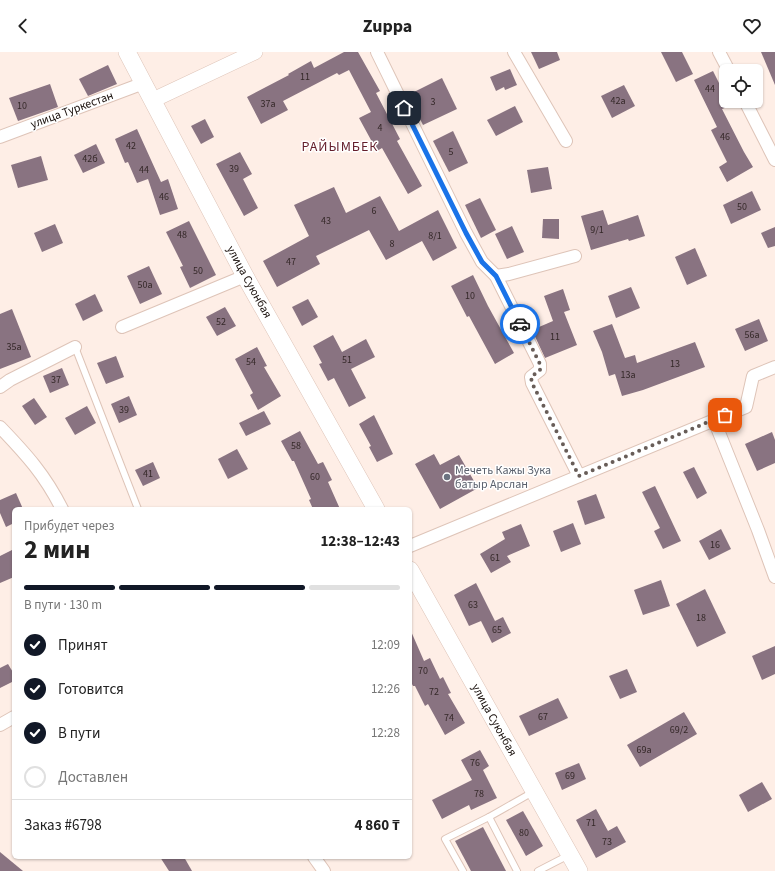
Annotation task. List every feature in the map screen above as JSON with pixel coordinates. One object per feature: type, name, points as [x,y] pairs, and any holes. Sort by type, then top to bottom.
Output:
[{"type":"main road","name":"улица Суюнбая","points":[[127,52],[245,276],[375,507]]},
{"type":"main road","name":"улица Суюнбая","points":[[412,574],[579,871]]},
{"type":"street","points":[[153,100],[255,52]]},
{"type":"street","points":[[377,52],[466,233],[482,262],[496,276],[540,364],[540,370],[531,377],[532,383],[579,476]]},
{"type":"street","points":[[514,52],[566,141]]},
{"type":"street","points":[[720,52],[726,64]]},
{"type":"street","name":"улица Туркестан","points":[[0,137],[144,83]]},
{"type":"street","points":[[749,108],[775,160]]},
{"type":"street","points":[[496,276],[509,274],[575,256]]},
{"type":"street","points":[[122,328],[245,276]]},
{"type":"street","points":[[0,387],[10,380],[75,347]]},
{"type":"street","points":[[412,545],[746,407],[754,376],[775,367]]},
{"type":"street","points":[[714,420],[775,577]]},
{"type":"street","points":[[0,426],[33,462],[52,489],[61,507]]},
{"type":"street","points":[[0,725],[12,717]]},
{"type":"street","points":[[315,859],[324,871]]},
{"type":"lane","points":[[75,347],[137,507]]},
{"type":"lane","points":[[463,871],[446,839],[489,817],[534,791]]},
{"type":"lane","points":[[489,817],[517,871]]},
{"type":"lane","points":[[538,871],[570,855]]},
{"type":"building","points":[[344,52],[358,52],[380,91],[376,93],[400,139],[397,141],[422,186],[408,194],[382,148],[377,151],[359,118],[371,112],[349,70],[339,75],[337,73],[283,101],[288,110],[261,124],[247,97],[289,75],[288,74],[311,61],[314,68]]},
{"type":"building","points":[[531,52],[557,52],[560,60],[539,69]]},
{"type":"building","points":[[661,52],[682,52],[693,74],[676,82]]},
{"type":"building","points":[[761,52],[775,52],[775,85]]},
{"type":"building","points":[[108,65],[117,84],[88,96],[79,79]]},
{"type":"building","points":[[510,69],[517,85],[505,90],[504,87],[496,91],[490,77]]},
{"type":"building","points":[[713,71],[719,83],[719,108],[725,108],[722,109],[753,167],[727,182],[719,167],[727,162],[711,130],[717,127],[694,80]]},
{"type":"building","points":[[442,78],[457,109],[423,125],[408,95]]},
{"type":"building","points":[[50,84],[58,107],[18,121],[9,98]]},
{"type":"building","points":[[624,85],[635,106],[612,118],[601,96]]},
{"type":"building","points":[[515,106],[523,122],[496,136],[487,120]]},
{"type":"building","points":[[205,119],[214,137],[201,144],[191,126]]},
{"type":"building","points":[[137,129],[161,182],[168,179],[178,209],[160,215],[148,179],[137,183],[128,162],[125,163],[115,139]]},
{"type":"building","points":[[453,131],[468,163],[449,172],[433,141]]},
{"type":"building","points":[[96,144],[105,163],[83,173],[74,155]]},
{"type":"building","points":[[240,152],[252,174],[243,179],[258,208],[244,216],[216,164]]},
{"type":"building","points":[[41,156],[48,180],[18,188],[11,165]]},
{"type":"building","points":[[548,167],[552,189],[531,193],[527,170]]},
{"type":"building","points":[[334,187],[346,213],[380,196],[399,231],[438,210],[457,248],[433,261],[422,241],[386,260],[369,230],[316,256],[320,264],[277,287],[263,261],[309,236],[294,205]]},
{"type":"building","points":[[752,191],[761,210],[731,224],[723,205]]},
{"type":"building","points":[[480,198],[496,230],[481,238],[465,205]]},
{"type":"building","points":[[603,210],[608,225],[638,215],[645,236],[629,241],[628,239],[591,250],[581,216]]},
{"type":"building","points":[[543,219],[559,219],[559,239],[542,238]]},
{"type":"building","points":[[189,221],[216,275],[190,288],[180,267],[183,266],[166,232]]},
{"type":"building","points":[[55,224],[63,243],[42,252],[34,233]]},
{"type":"building","points":[[512,226],[524,252],[507,259],[495,234]]},
{"type":"building","points":[[775,227],[775,246],[768,248],[761,233]]},
{"type":"building","points":[[695,248],[707,276],[687,285],[675,257]]},
{"type":"building","points":[[149,266],[162,294],[140,304],[127,276]]},
{"type":"building","points":[[473,275],[514,353],[495,364],[469,316],[467,317],[451,286]]},
{"type":"building","points":[[631,287],[640,308],[616,318],[608,296]]},
{"type":"building","points":[[563,289],[570,310],[564,312],[577,345],[545,358],[532,330],[553,321],[544,296]]},
{"type":"building","points":[[95,294],[103,311],[83,321],[75,304]]},
{"type":"building","points":[[308,299],[318,317],[302,326],[292,307]]},
{"type":"building","points":[[225,307],[236,326],[217,336],[206,317]]},
{"type":"building","points":[[12,309],[31,357],[0,369],[0,314]]},
{"type":"building","points":[[759,319],[768,341],[745,351],[735,329]]},
{"type":"building","points":[[612,324],[625,358],[635,355],[637,363],[695,342],[705,367],[643,390],[622,396],[615,374],[609,376],[602,352],[593,331]]},
{"type":"building","points":[[333,335],[342,352],[366,339],[375,357],[351,369],[366,398],[349,407],[334,378],[328,381],[319,364],[322,363],[313,346]]},
{"type":"building","points":[[257,347],[267,366],[264,367],[281,396],[258,410],[250,395],[253,393],[235,359]]},
{"type":"building","points":[[116,356],[124,377],[106,384],[97,363]]},
{"type":"building","points":[[62,368],[69,385],[50,393],[43,376]]},
{"type":"building","points":[[129,396],[137,415],[119,423],[111,404]]},
{"type":"building","points":[[34,398],[47,417],[35,425],[22,406]]},
{"type":"building","points":[[87,406],[96,423],[75,435],[65,418]]},
{"type":"building","points":[[264,411],[271,424],[246,436],[239,423]]},
{"type":"building","points":[[374,415],[393,454],[377,462],[369,447],[371,446],[359,424]]},
{"type":"building","points":[[300,431],[318,464],[323,462],[332,480],[328,482],[339,507],[312,507],[309,500],[311,499],[294,461],[292,461],[281,441]]},
{"type":"building","points":[[772,432],[775,440],[775,463],[757,471],[745,444]]},
{"type":"building","points":[[237,449],[248,469],[228,479],[218,459]]},
{"type":"building","name":"Мечеть Кажы Зука батыр Арслан","points":[[434,454],[440,465],[459,455],[478,488],[440,509],[415,464]]},
{"type":"building","points":[[153,462],[160,478],[143,486],[135,470]]},
{"type":"building","points":[[694,467],[707,493],[697,499],[683,472]]},
{"type":"building","points":[[655,486],[681,541],[663,549],[654,531],[660,528],[642,492]]},
{"type":"building","points":[[16,493],[22,507],[12,507],[12,524],[6,527],[0,513],[0,500]]},
{"type":"building","points":[[596,494],[605,518],[585,525],[577,501]]},
{"type":"building","points":[[573,523],[581,544],[561,552],[553,531]]},
{"type":"building","points":[[521,524],[530,546],[507,556],[511,562],[491,573],[480,554],[505,539],[502,532]]},
{"type":"building","points":[[721,529],[731,549],[709,560],[699,541]]},
{"type":"building","points":[[12,550],[12,578],[0,583],[0,556]]},
{"type":"building","points":[[661,580],[670,606],[643,615],[634,590]]},
{"type":"building","points":[[476,583],[495,621],[503,617],[511,633],[492,643],[481,621],[469,626],[454,595]]},
{"type":"building","points":[[705,589],[726,633],[697,647],[676,604]]},
{"type":"building","points":[[412,634],[424,661],[430,658],[440,679],[443,677],[451,693],[448,694],[465,723],[445,735],[428,704],[425,706],[415,686],[413,686]]},
{"type":"building","points":[[775,646],[775,674],[762,680],[752,656]]},
{"type":"building","points":[[8,664],[12,671],[12,682],[0,688],[0,668]]},
{"type":"building","points":[[627,669],[637,692],[620,699],[609,676]]},
{"type":"building","points":[[558,698],[568,718],[529,736],[519,716]]},
{"type":"building","points":[[684,712],[697,734],[640,767],[627,745]]},
{"type":"building","points":[[480,750],[489,766],[483,770],[497,798],[471,810],[469,805],[442,819],[432,800],[472,780],[461,760]]},
{"type":"building","points":[[579,763],[586,779],[562,790],[555,773]]},
{"type":"building","points":[[762,782],[772,799],[748,812],[739,795]]},
{"type":"building","points":[[596,809],[608,831],[617,826],[626,842],[596,858],[576,820]]},
{"type":"building","points":[[523,811],[543,846],[526,856],[506,820]]},
{"type":"building","points":[[483,827],[506,871],[471,871],[455,841]]},
{"type":"building","points":[[0,852],[23,871],[0,871]]},
{"type":"building","points":[[161,859],[185,859],[192,871],[169,871]]},
{"type":"way so far","points":[[520,324],[540,364],[540,370],[531,377],[532,383],[579,476],[725,415]]},
{"type":"place","name":"Мечеть Кажы Зука батыр Арслан","points":[[447,477]]},
{"type":"district","name":"РАЙЫМБЕК","points":[[340,147]]},
{"type":"route","points":[[404,108],[466,233],[482,262],[496,276],[520,324]]}]
